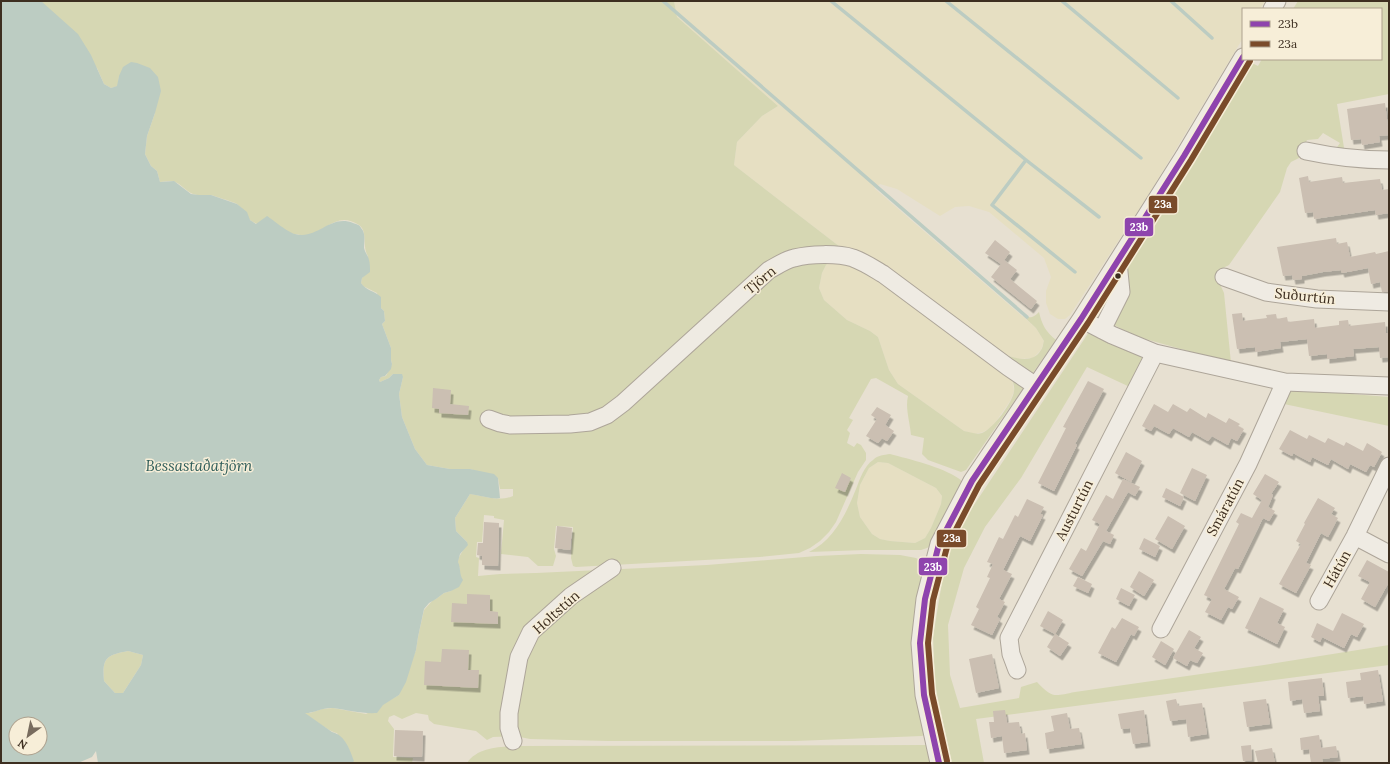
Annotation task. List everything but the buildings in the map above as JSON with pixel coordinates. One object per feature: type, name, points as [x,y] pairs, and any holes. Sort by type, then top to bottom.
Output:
[{"type":"street","points":[[939,763],[924,695],[920,642],[925,599],[939,544],[972,481],[1082,319],[1184,156],[1242,59]]},
{"type":"street","points":[[1306,151],[1336,158],[1389,160]]},
{"type":"street","name":"Tjörn","points":[[489,419],[510,425],[563,424],[590,422],[607,415],[623,403],[769,270],[793,258],[811,255],[832,255],[851,258],[866,264],[883,274],[1008,367],[1036,386]]},
{"type":"street","points":[[1102,330],[1121,292],[1118,262]]},
{"type":"street","name":"Suðurtún","points":[[1224,277],[1266,292],[1317,298],[1389,302]]},
{"type":"street","points":[[1082,319],[1102,330],[1155,353],[1285,382],[1389,386]]},
{"type":"street","name":"Austurtún","points":[[1017,670],[1010,654],[1009,638],[1155,353]]},
{"type":"street","name":"Smáratún","points":[[1161,629],[1248,464],[1285,382]]},
{"type":"street","name":"Hátún","points":[[1319,601],[1355,536],[1389,466]]},
{"type":"street","name":"Hátún","points":[[1355,536],[1389,554]]},
{"type":"street","name":"Holtstún","points":[[513,741],[509,728],[509,713],[519,658],[531,632],[571,596],[612,568]]},
{"type":"shaded area","points":[[674,1],[1265,1],[1261,8],[1242,8],[1242,40],[1147,197],[1070,315],[1065,319],[1058,319],[1050,314],[1046,303],[1046,291],[1051,277],[1044,258],[989,212],[969,206],[955,207],[940,216],[897,189],[880,184],[874,188],[1036,328],[1044,341],[1041,350],[1033,358],[1018,359],[990,349],[844,250],[734,165],[737,142],[762,116],[778,106],[677,17]]},
{"type":"shaded area","points":[[832,259],[863,266],[1012,379],[1014,391],[1010,401],[992,427],[975,434],[964,431],[898,384],[889,370],[878,337],[870,331],[847,320],[824,300],[819,288],[822,273],[826,265]]},
{"type":"shaded area","points":[[878,462],[888,463],[936,488],[942,496],[941,504],[925,538],[915,543],[880,539],[872,534],[860,517],[857,503],[860,485],[869,468]]},
{"type":"green space","points":[[1,1],[674,1],[677,17],[778,106],[762,116],[737,142],[734,165],[844,250],[779,260],[596,422],[776,268],[832,259],[826,265],[822,273],[819,288],[824,300],[847,320],[870,331],[878,337],[889,370],[898,384],[964,431],[980,434],[997,421],[1013,396],[1014,388],[1012,379],[1024,387],[966,470],[961,472],[928,460],[922,454],[924,438],[911,435],[907,410],[908,396],[876,378],[871,379],[849,418],[853,420],[847,430],[850,433],[847,443],[854,447],[857,443],[861,445],[866,453],[866,460],[858,472],[836,522],[829,532],[810,548],[799,553],[760,557],[576,567],[573,566],[571,558],[573,527],[556,526],[554,549],[556,556],[553,566],[538,566],[528,557],[501,554],[504,520],[494,518],[494,516],[484,515],[482,542],[477,542],[476,557],[479,558],[478,576],[707,565],[861,554],[900,555],[916,558],[925,566],[926,734],[922,736],[795,741],[608,741],[530,739],[515,736],[493,737],[487,740],[476,731],[434,724],[429,720],[428,715],[416,713],[402,719],[394,715],[389,717],[388,721],[394,729],[393,757],[413,758],[412,763],[352,763],[337,733],[326,728],[305,713],[333,708],[366,714],[399,695],[416,650],[424,610],[433,600],[444,593],[451,591],[459,576],[460,571],[458,560],[467,542],[456,531],[455,518],[470,494],[492,498],[508,498],[513,496],[513,489],[500,489],[498,478],[470,469],[450,469],[427,465],[415,449],[402,417],[399,394],[403,377],[393,374],[389,378],[380,382],[379,380],[381,377],[386,376],[392,364],[391,348],[382,324],[385,321],[384,311],[381,308],[377,293],[363,286],[361,283],[362,278],[365,275],[368,256],[365,248],[363,231],[359,225],[351,221],[344,220],[332,223],[315,233],[307,235],[286,233],[254,222],[248,218],[239,205],[235,203],[211,195],[193,194],[173,181],[160,182],[157,171],[151,166],[145,154],[147,136],[155,113],[119,76],[118,86],[111,88],[104,84],[97,68]]},
{"type":"green space","points":[[1298,1],[1389,1],[1389,94],[1337,104],[1345,154],[1335,150],[1340,143],[1323,133],[1318,139],[1307,140],[1299,158],[1291,162],[1287,168],[1280,192],[1229,265],[1223,268],[1220,273],[1219,282],[1224,293],[1231,363],[1138,337],[1114,325],[1112,318],[1129,258],[1250,62],[1258,66],[1261,60],[1382,60],[1382,8],[1294,8]]},
{"type":"green space","points":[[1039,312],[1045,328],[1056,340],[1030,377],[990,349],[1024,359],[1037,355],[1042,349],[1044,341],[1036,328],[1023,316],[1032,317]]},
{"type":"green space","points":[[1089,332],[1148,356],[1132,388],[1087,367],[1021,478],[985,527],[964,568],[948,625],[950,675],[960,708],[1019,698],[1021,687],[1037,682],[1051,694],[1058,695],[1389,645],[1389,665],[976,719],[984,763],[952,763],[935,685],[933,637],[943,576],[953,539]]},
{"type":"green space","points":[[1290,389],[1389,397],[1389,426],[1284,404]]},
{"type":"green space","points":[[890,454],[934,467],[951,474],[959,479],[964,485],[934,543],[921,550],[809,552],[825,541],[838,525],[848,508],[867,466],[877,457]],"holes":[[[878,462],[888,463],[936,488],[942,496],[941,504],[931,528],[925,538],[915,543],[880,539],[872,534],[860,517],[857,503],[860,485],[869,468]]]},
{"type":"green space","points":[[128,651],[143,655],[141,665],[123,693],[115,693],[104,681],[105,662],[110,656]]},
{"type":"green space","points":[[928,745],[937,763],[467,763],[476,754],[482,751],[513,746]]},
{"type":"water","name":"Bessastaðatjörn","points":[[1,1],[41,1],[78,34],[91,55],[104,84],[111,88],[117,86],[123,67],[131,62],[150,68],[158,77],[161,91],[147,136],[145,154],[151,166],[157,171],[160,182],[174,181],[191,194],[211,195],[237,204],[247,212],[250,220],[256,224],[267,216],[285,229],[295,234],[311,234],[331,224],[345,221],[360,226],[364,232],[364,248],[370,263],[370,272],[362,278],[361,283],[381,297],[381,308],[384,311],[385,321],[382,324],[391,348],[391,369],[379,380],[380,382],[389,378],[393,374],[402,374],[403,377],[399,394],[402,417],[415,449],[427,465],[450,469],[470,469],[494,474],[498,478],[500,498],[470,494],[455,518],[456,531],[468,545],[460,554],[458,562],[463,580],[459,587],[444,593],[429,603],[424,609],[416,650],[406,682],[399,695],[383,705],[377,713],[329,708],[305,713],[344,740],[354,761],[352,763],[98,763],[96,751],[92,757],[78,763],[1,763]],"holes":[[[128,651],[143,655],[141,665],[123,693],[115,693],[104,681],[104,667],[107,659],[115,654]]]},
{"type":"waterway","points":[[663,1],[1027,317]]},
{"type":"waterway","points":[[831,1],[1026,160],[1099,217]]},
{"type":"waterway","points":[[946,1],[1141,158]]},
{"type":"waterway","points":[[1062,1],[1178,98]]},
{"type":"waterway","points":[[1171,1],[1212,38]]},
{"type":"waterway","points":[[1026,160],[992,205],[1075,272]]},
{"type":"transit line","name":"23b","points":[[939,763],[924,695],[920,643],[925,599],[939,544],[972,481],[1081,319],[1184,156],[1242,59]]},
{"type":"transit line","name":"23a","points":[[947,761],[932,694],[928,643],[933,600],[947,547],[979,485],[1088,323],[1191,160],[1250,61]]}]
